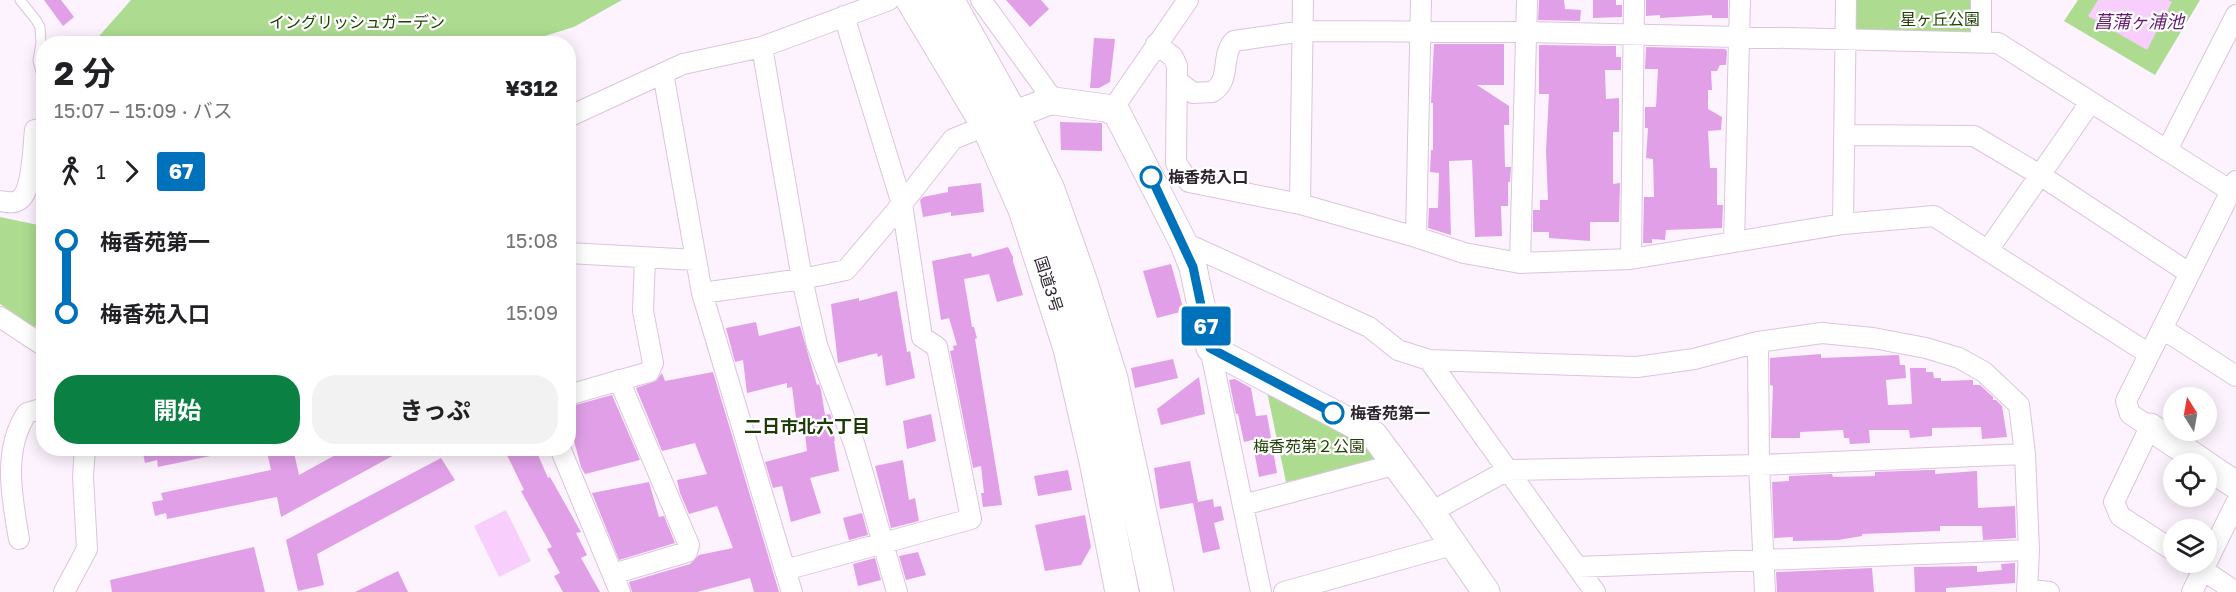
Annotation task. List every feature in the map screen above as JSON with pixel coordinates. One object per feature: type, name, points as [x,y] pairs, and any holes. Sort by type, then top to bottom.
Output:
[{"type":"highway","name":"国道3号","points":[[913,0],[1048,190],[1080,280],[1111,379],[1157,592]]},
{"type":"highway","name":"国道3号","points":[[948,0],[1000,120],[1025,208],[1070,348],[1096,461],[1122,592]]},
{"type":"street","points":[[576,113],[683,64],[762,47],[889,0]]},
{"type":"street","points":[[981,0],[1054,101]]},
{"type":"street","points":[[1112,111],[1188,0]]},
{"type":"street","points":[[1300,204],[1303,0]]},
{"type":"street","points":[[1416,237],[1421,0]]},
{"type":"street","points":[[1520,263],[1527,0]]},
{"type":"street","points":[[1631,259],[1634,0]]},
{"type":"street","points":[[1734,242],[1740,0]]},
{"type":"street","points":[[1843,224],[1846,135],[1846,0]]},
{"type":"street","points":[[1981,0],[1981,42]]},
{"type":"street","points":[[2167,150],[2236,15]]},
{"type":"street","points":[[785,570],[971,519],[938,347],[922,337],[902,204],[844,16]]},
{"type":"street","points":[[1179,82],[1193,93],[1212,92],[1223,82],[1228,48],[1234,41],[1303,31],[1527,32],[1739,39],[1998,43],[2167,150],[2234,186],[2126,401],[2130,414],[2189,453]]},
{"type":"street","points":[[1156,44],[1176,61],[1179,82],[1176,163],[1189,182],[1300,204],[1464,253],[1520,263],[1631,259],[1843,224],[1935,216],[2149,354]]},
{"type":"street","points":[[762,47],[802,279],[817,345],[855,446],[897,592]]},
{"type":"street","points":[[663,73],[702,293],[792,592]]},
{"type":"street","points":[[702,293],[802,279],[846,270],[953,139],[1047,102],[1054,101],[1112,111],[1120,117],[1183,242],[1193,267],[1261,592]]},
{"type":"street","points":[[1988,250],[2090,103]]},
{"type":"street","points":[[0,201],[12,203],[18,201],[26,192],[36,130]]},
{"type":"street","points":[[1846,135],[1974,136],[2040,175],[2189,273]]},
{"type":"street","points":[[1183,242],[1369,327],[1398,350],[1429,360],[1637,367],[1694,359],[1758,342],[1822,333],[1873,338],[1926,348],[1959,358],[1984,372],[2019,405],[2025,454],[2029,550],[2028,590],[2049,592]]},
{"type":"street","points":[[576,254],[696,260]]},
{"type":"street","points":[[576,393],[649,372],[653,363],[643,311],[645,258]]},
{"type":"street","points":[[0,316],[36,341]]},
{"type":"street","points":[[2163,329],[2233,367]]},
{"type":"street","points":[[1758,342],[1759,465],[1765,592]]},
{"type":"street","points":[[1210,348],[1374,435],[1397,464],[1486,592]]},
{"type":"street","points":[[1429,360],[1595,592]]},
{"type":"street","points":[[563,456],[617,583],[687,552],[689,545],[619,380]]},
{"type":"street","points":[[19,539],[7,506],[15,435],[27,413],[36,410]]},
{"type":"street","points":[[2150,427],[2114,502],[2120,516],[2163,544]]},
{"type":"street","points":[[1431,512],[1508,470],[1759,465],[2025,454]]},
{"type":"street","points":[[64,592],[87,549],[83,477],[84,456]]},
{"type":"street","points":[[1243,505],[1397,464]]},
{"type":"street","points":[[2217,471],[2236,484]]},
{"type":"street","points":[[2217,534],[2236,503]]},
{"type":"street","points":[[1284,592],[1452,545]]},
{"type":"street","points":[[1577,567],[2029,550]]},
{"type":"street","points":[[2192,592],[2196,573]]},
{"type":"street","points":[[2208,573],[2236,592]]},
{"type":"lane","points":[[20,0],[40,27],[41,36]]},
{"type":"green space","name":"イングリッシュガーデン","points":[[131,0],[622,0],[574,27],[545,36],[99,36]]},
{"type":"green space","name":"星ヶ丘公園","points":[[1852,0],[1972,0],[1973,31],[1966,39],[1859,32],[1852,21]]},
{"type":"green space","points":[[2078,0],[2200,0],[2155,75],[2064,21]]},
{"type":"green space","points":[[0,217],[36,225],[36,326],[27,326],[21,318],[0,304]]},
{"type":"green space","name":"梅香苑第２公園","points":[[1267,392],[1377,451],[1377,461],[1286,482]]},
{"type":"water","name":"菖蒲ヶ浦池","points":[[2098,0],[2168,0],[2172,2],[2147,50],[2088,16]]},
{"type":"water","points":[[506,510],[531,561],[499,577],[474,526]]},
{"type":"building","points":[[44,0],[61,0],[74,17],[63,26]]},
{"type":"building","points":[[1006,0],[1041,0],[1049,9],[1030,27]]},
{"type":"building","points":[[1539,0],[1564,0],[1565,9],[1581,10],[1580,21],[1538,20]]},
{"type":"building","points":[[1593,0],[1616,0],[1616,5],[1622,5],[1622,17],[1593,18]]},
{"type":"building","points":[[1646,0],[1728,0],[1728,18],[1712,18],[1712,15],[1660,18],[1660,15],[1646,16]]},
{"type":"building","points":[[1094,38],[1115,39],[1110,82],[1099,88],[1090,88]]},
{"type":"building","points":[[1434,44],[1504,44],[1504,85],[1477,85],[1509,106],[1509,125],[1504,125],[1505,167],[1511,167],[1510,182],[1508,182],[1508,206],[1501,206],[1502,236],[1475,237],[1472,160],[1449,161],[1451,235],[1428,228],[1429,208],[1438,208],[1439,173],[1430,172],[1431,150],[1433,150],[1433,103],[1431,103]]},
{"type":"building","points":[[1539,45],[1616,46],[1616,57],[1621,57],[1621,70],[1605,70],[1606,99],[1619,98],[1619,132],[1613,132],[1613,184],[1620,183],[1619,222],[1590,222],[1590,241],[1549,238],[1549,232],[1533,232],[1533,210],[1540,210],[1540,200],[1548,200],[1546,151],[1549,94],[1539,94]]},
{"type":"building","points":[[1646,47],[1725,49],[1727,51],[1726,65],[1720,65],[1717,71],[1711,71],[1712,90],[1708,90],[1708,109],[1722,117],[1721,130],[1708,131],[1710,168],[1717,168],[1717,205],[1723,205],[1722,228],[1666,230],[1665,240],[1652,239],[1652,243],[1643,243],[1644,197],[1654,197],[1653,159],[1646,158],[1648,128],[1645,128],[1645,107],[1656,107],[1658,69],[1645,69]]},
{"type":"building","points":[[1060,122],[1102,123],[1102,151],[1061,150]]},
{"type":"building","points":[[981,183],[984,212],[951,216],[951,212],[923,217],[920,200],[923,197],[948,192],[948,187]]},
{"type":"building","points":[[1008,247],[1023,295],[997,302],[989,274],[964,279],[972,327],[974,327],[977,338],[975,339],[1002,505],[983,507],[981,466],[973,468],[950,351],[954,350],[953,346],[957,345],[949,318],[941,320],[932,261],[971,253],[972,257]]},
{"type":"building","points":[[1171,264],[1184,311],[1157,318],[1143,271]]},
{"type":"building","points":[[897,291],[907,352],[910,351],[915,378],[886,386],[882,355],[878,357],[877,353],[838,363],[831,304],[859,298],[859,301]]},
{"type":"building","points":[[756,322],[759,336],[800,326],[817,385],[819,384],[821,390],[825,415],[830,414],[831,416],[839,471],[810,478],[821,513],[791,522],[782,486],[773,488],[765,462],[807,451],[803,417],[796,418],[792,387],[787,388],[787,383],[747,393],[743,360],[735,362],[726,328]]},
{"type":"building","points":[[1821,354],[1821,358],[1899,355],[1900,365],[1905,365],[1906,378],[1886,380],[1888,405],[1912,404],[1910,368],[1926,368],[1926,372],[1933,372],[1934,378],[1941,378],[1941,381],[1973,380],[1973,385],[1980,385],[1993,397],[1993,400],[2002,406],[2007,437],[1982,439],[1981,427],[1932,428],[1932,436],[1910,438],[1909,430],[1869,430],[1870,443],[1850,444],[1849,438],[1844,438],[1843,430],[1800,432],[1800,438],[1771,438],[1773,386],[1770,385],[1770,358]]},
{"type":"building","points":[[1173,359],[1178,378],[1135,388],[1131,368]]},
{"type":"building","points":[[713,372],[779,592],[754,592],[750,578],[697,592],[632,592],[629,582],[690,564],[699,555],[733,548],[717,506],[689,514],[680,493],[677,480],[707,474],[695,443],[662,451],[636,388],[656,381],[662,373],[665,381]]},
{"type":"building","points":[[1199,377],[1205,414],[1161,425],[1157,409]]},
{"type":"building","points":[[1235,379],[1251,388],[1256,416],[1267,415],[1277,473],[1259,477],[1252,440],[1244,442],[1238,414],[1236,414],[1229,380]]},
{"type":"building","points":[[612,395],[640,460],[585,474],[576,448],[576,405]]},
{"type":"building","points":[[931,414],[936,441],[907,449],[903,421]]},
{"type":"building","points":[[144,456],[210,456],[158,467],[157,460],[145,463]]},
{"type":"building","points":[[268,456],[295,456],[299,475],[333,456],[392,456],[281,517],[277,497],[167,519],[166,513],[155,516],[152,502],[163,500],[161,493],[271,470]]},
{"type":"building","points":[[507,456],[538,456],[548,478],[550,477],[581,532],[576,533],[587,555],[581,558],[600,592],[563,592],[554,576],[560,573],[547,549],[552,547],[521,491],[524,490]]},
{"type":"building","points":[[441,458],[455,480],[317,554],[324,585],[298,591],[286,540]]},
{"type":"building","points":[[903,460],[909,500],[915,498],[919,521],[891,528],[875,466]]},
{"type":"building","points":[[1190,461],[1198,502],[1160,509],[1154,468]]},
{"type":"building","points":[[1068,470],[1072,490],[1038,496],[1034,476]]},
{"type":"building","points":[[1935,470],[1935,474],[1977,471],[1978,508],[2015,506],[2016,538],[1983,540],[1982,526],[1940,526],[1940,531],[1862,534],[1862,536],[1838,540],[1793,541],[1793,537],[1774,538],[1772,482],[1789,481],[1789,476],[1832,474],[1833,477],[1875,476],[1875,472]]},
{"type":"building","points":[[649,482],[659,517],[664,516],[675,543],[619,560],[592,493]]},
{"type":"building","points":[[1213,499],[1214,507],[1221,506],[1224,520],[1214,523],[1220,549],[1203,553],[1193,503]]},
{"type":"building","points":[[862,513],[868,535],[849,540],[843,518]]},
{"type":"building","points":[[1085,515],[1091,547],[1081,565],[1045,571],[1035,525]]},
{"type":"building","points":[[254,547],[265,592],[112,592],[110,580]]},
{"type":"building","points":[[918,552],[926,575],[906,580],[899,556]]},
{"type":"building","points":[[875,558],[881,580],[858,586],[853,564]]},
{"type":"building","points":[[2015,563],[2015,583],[1946,588],[1946,592],[1915,592],[1914,567],[1977,566],[1977,572],[2002,570],[2001,564]]},
{"type":"building","points":[[1872,568],[1874,592],[1777,592],[1776,572]]},
{"type":"building","points":[[398,571],[408,592],[355,592]]},
{"type":"bus line","name":"67","points":[[1151,177],[1193,267],[1210,348],[1333,413]]},
{"type":"place","name":"梅香苑入口","points":[[1151,177]]},
{"type":"place","name":"梅香苑第一","points":[[1333,413]]},
{"type":"district","name":"二日市北六丁目","points":[[807,426]]}]
